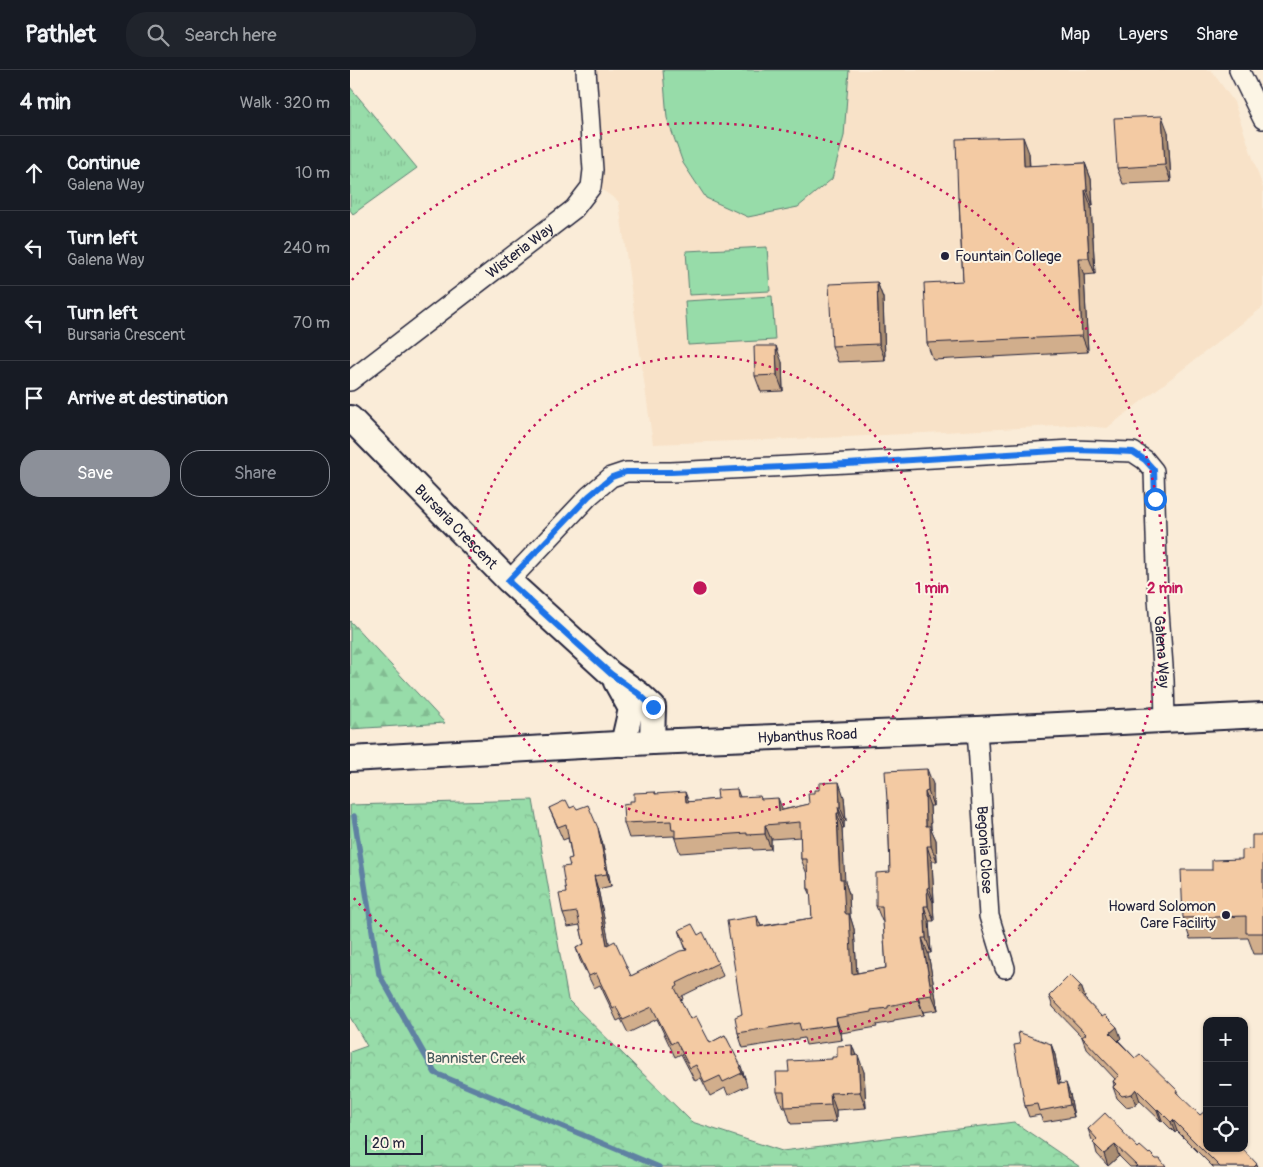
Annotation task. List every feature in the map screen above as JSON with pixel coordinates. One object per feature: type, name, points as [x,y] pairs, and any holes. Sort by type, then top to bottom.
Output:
[{"type":"street","name":"Wisteria Way","points":[[350,380],[574,209],[591,187],[593,170],[586,70]]},
{"type":"street","points":[[1239,70],[1263,119]]},
{"type":"street","name":"Bursaria Crescent","points":[[350,418],[508,581],[611,674],[639,694],[653,707],[652,742]]},
{"type":"street","name":"Galena Way","points":[[508,581],[589,496],[612,477],[626,472],[671,472],[847,464],[1072,450],[1133,452],[1145,460],[1154,470],[1158,598],[1165,720]]},
{"type":"street","name":"Bursaria Crescent","points":[[611,674],[632,709],[623,744]]},
{"type":"street","name":"Hybanthus Road","points":[[350,759],[652,742],[1263,715]]},
{"type":"street","name":"Begonia Close","points":[[977,729],[989,916],[1005,968]]},
{"type":"shaded area","name":"Fountain College","points":[[594,70],[1211,70],[1234,102],[1263,188],[1263,307],[1107,428],[1074,425],[847,437],[653,444],[619,204],[618,201],[601,189]]},
{"type":"green space","points":[[663,70],[849,70],[844,136],[832,179],[798,207],[748,217],[706,198],[683,163],[667,118]]},
{"type":"green space","points":[[350,87],[417,168],[353,214],[350,210]]},
{"type":"green space","points":[[767,247],[770,291],[689,295],[686,251]]},
{"type":"green space","points":[[772,296],[775,340],[688,345],[685,301]]},
{"type":"green space","points":[[350,621],[445,723],[350,729]]},
{"type":"green space","name":"Bannister Creek","points":[[533,800],[568,1000],[692,1122],[782,1151],[1014,1122],[1080,1167],[350,1167],[350,1052],[367,1046],[350,1017],[350,805]]},
{"type":"building","points":[[1162,116],[1165,165],[1117,168],[1114,118]]},
{"type":"building","points":[[1023,137],[1024,166],[1085,163],[1089,258],[1078,258],[1082,336],[927,343],[924,283],[963,281],[956,139]]},
{"type":"building","points":[[877,282],[879,344],[832,346],[829,284]]},
{"type":"building","points":[[754,346],[776,346],[777,375],[755,376]]},
{"type":"building","points":[[927,769],[928,791],[925,792],[926,826],[930,826],[931,846],[927,846],[929,887],[927,888],[928,906],[924,906],[926,938],[922,938],[932,995],[918,997],[918,1000],[888,1006],[888,1008],[836,1018],[837,1025],[801,1030],[799,1023],[738,1033],[735,1017],[742,1014],[727,921],[757,916],[758,927],[812,918],[810,889],[808,889],[807,859],[801,859],[800,822],[765,825],[765,834],[747,835],[747,833],[675,838],[675,830],[672,830],[671,821],[624,823],[623,805],[629,804],[629,801],[634,801],[634,793],[685,792],[686,802],[718,799],[717,790],[737,789],[738,797],[760,796],[761,799],[778,798],[779,811],[809,804],[808,793],[814,793],[814,790],[819,790],[819,783],[839,782],[840,807],[838,807],[839,813],[837,813],[840,879],[843,879],[845,913],[849,914],[852,974],[886,968],[882,906],[876,906],[876,873],[890,872],[888,800],[885,771]]},
{"type":"building","points":[[566,800],[570,808],[575,806],[577,809],[588,805],[598,828],[607,874],[594,876],[607,945],[615,941],[631,976],[680,951],[687,950],[679,930],[692,924],[698,935],[703,932],[718,963],[677,983],[678,986],[675,988],[690,1019],[696,1016],[710,1043],[725,1035],[741,1066],[739,1067],[742,1073],[723,1082],[720,1076],[705,1083],[696,1065],[690,1068],[676,1041],[671,1044],[652,1007],[623,1020],[616,1007],[613,1009],[596,973],[589,976],[576,948],[584,944],[577,912],[563,914],[559,894],[566,893],[562,867],[570,866],[568,859],[572,858],[566,824],[558,827],[549,808]]},
{"type":"building","points":[[1252,835],[1263,835],[1263,933],[1246,933],[1246,916],[1183,918],[1181,870],[1212,870],[1212,860],[1242,859],[1242,850],[1252,849]]},
{"type":"building","points":[[1070,975],[1081,986],[1077,991],[1102,1017],[1105,1015],[1117,1027],[1110,1033],[1135,1058],[1140,1054],[1200,1115],[1203,1113],[1203,1150],[1173,1120],[1171,1122],[1136,1089],[1132,1094],[1122,1096],[1113,1087],[1116,1084],[1113,1081],[1119,1076],[1082,1037],[1086,1034],[1049,996]]},
{"type":"building","points":[[1018,1032],[1051,1044],[1058,1084],[1066,1083],[1070,1105],[1039,1111],[1037,1104],[1025,1106],[1014,1045],[1020,1044]]},
{"type":"building","points":[[852,1045],[852,1056],[858,1055],[860,1092],[830,1093],[831,1105],[785,1107],[784,1092],[777,1092],[776,1072],[789,1072],[788,1061],[832,1059],[832,1057],[837,1057],[837,1046]]},
{"type":"building","points":[[1105,1113],[1138,1148],[1140,1146],[1156,1159],[1160,1159],[1166,1167],[1135,1167],[1137,1166],[1115,1145],[1104,1154],[1093,1143],[1097,1139],[1088,1129]]},
{"type":"building","points":[[1205,1152],[1246,1152],[1257,1164],[1254,1167],[1220,1167]]},
{"type":"waterway","name":"Bannister Creek","points":[[354,816],[379,974],[435,1073],[659,1167]]},
{"type":"place","name":"Fountain College","points":[[945,256]]},
{"type":"place","name":"Howard Solomon Care Facility","points":[[1226,915]]},
{"type":"route","points":[[653,707],[639,694],[611,674],[508,581],[589,496],[612,477],[626,472],[671,472],[847,464],[1072,450],[1111,451],[1133,452],[1145,460],[1154,470],[1155,499]]}]
